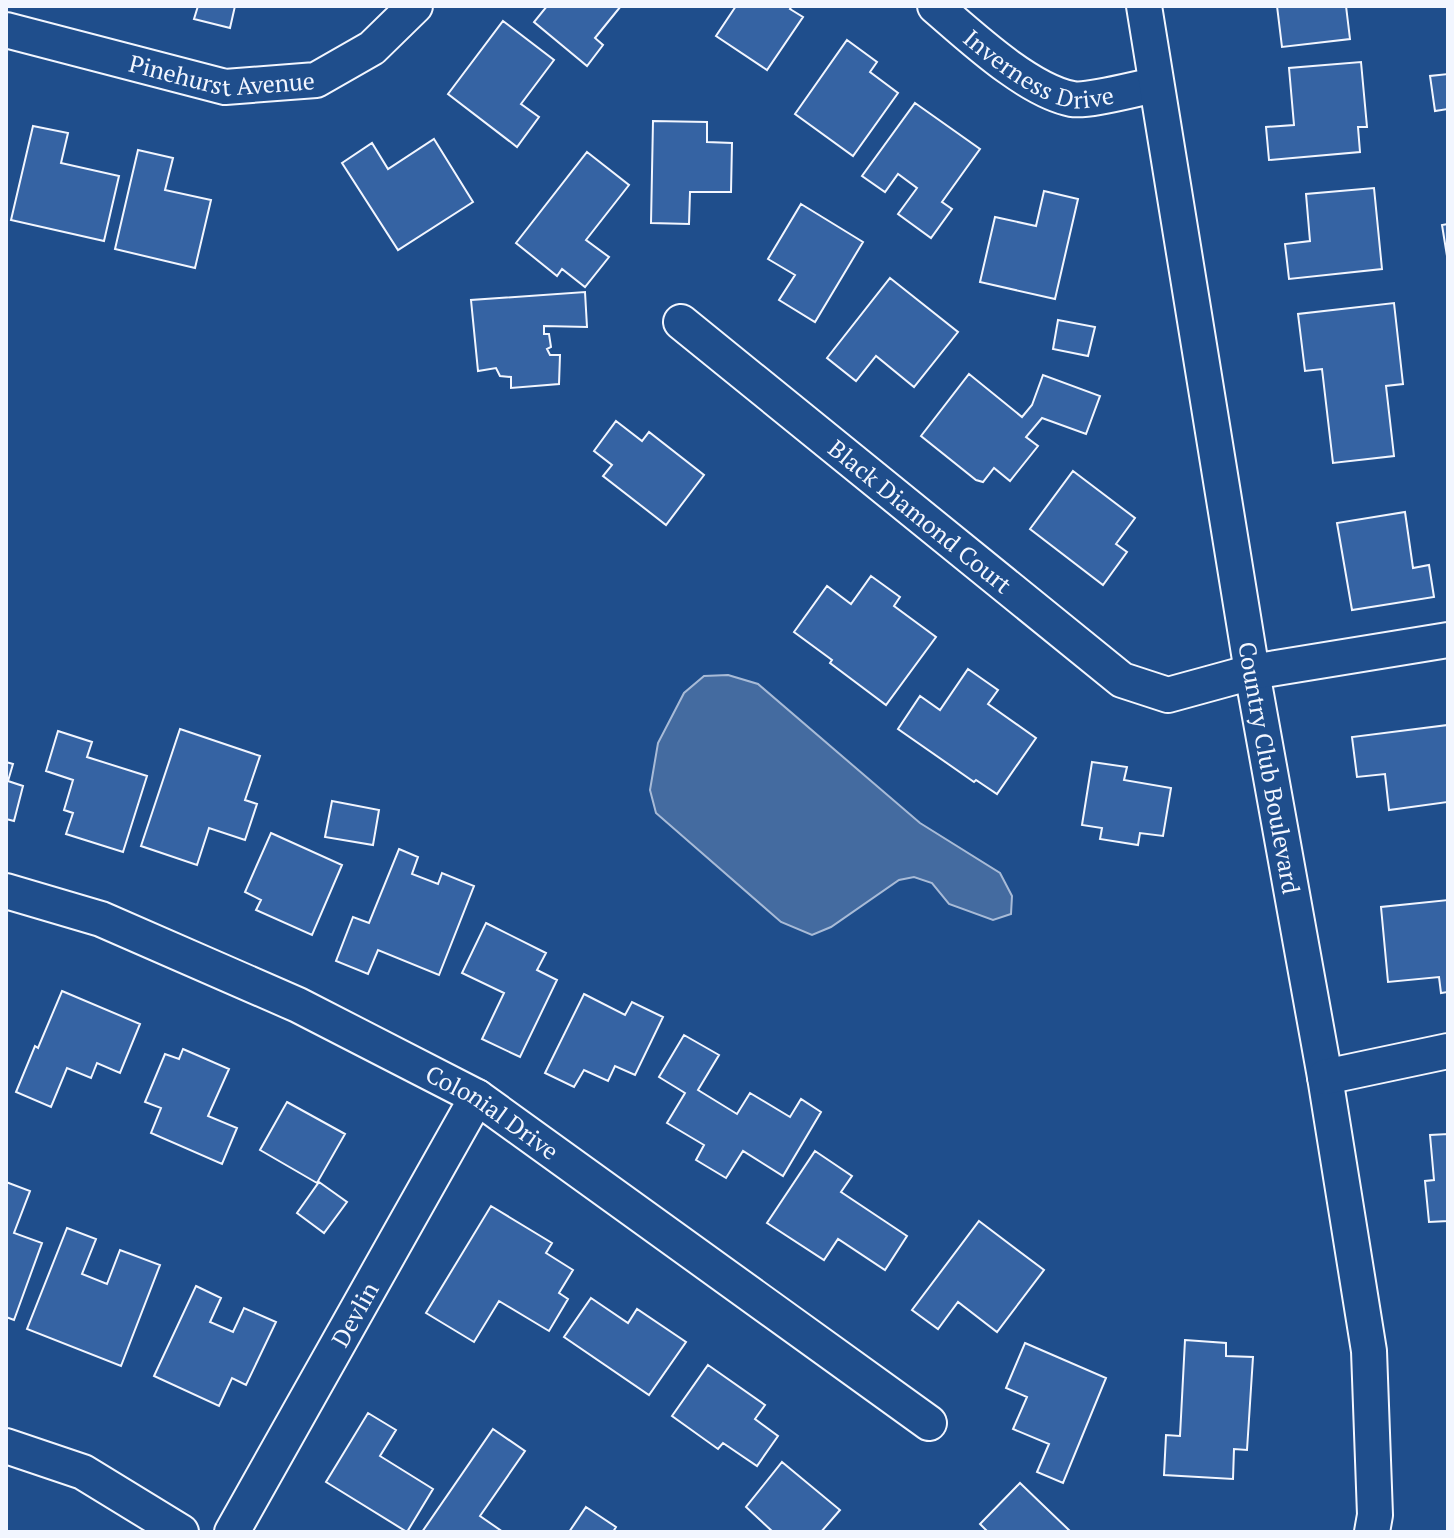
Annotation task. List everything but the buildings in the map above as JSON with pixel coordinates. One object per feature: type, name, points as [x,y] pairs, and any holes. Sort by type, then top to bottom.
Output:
[{"type":"street","name":"Pinehurst Avenue","points":[[6,30],[225,87],[316,80],[372,48],[415,6]]},
{"type":"street","name":"Inverness Drive","points":[[935,6],[978,44],[1042,88],[1074,100],[1156,85]]},
{"type":"street","name":"Country Club Boulevard","points":[[1144,6],[1252,672],[1325,1077],[1369,1351],[1375,1515],[1372,1532]]},
{"type":"street","name":"Black Diamond Court","points":[[681,322],[1122,680],[1168,695],[1252,672]]},
{"type":"street","points":[[1252,672],[1448,640]]},
{"type":"street","name":"Colonial Drive","points":[[6,891],[101,919],[298,1005],[477,1097],[929,1423]]},
{"type":"street","points":[[1325,1077],[1448,1051]]},
{"type":"street","name":"Devlin","points":[[232,1532],[477,1097]]},
{"type":"street","points":[[6,1446],[83,1472],[181,1532]]},
{"type":"water","points":[[728,675],[758,684],[920,823],[1000,873],[1012,896],[1011,914],[993,920],[949,904],[932,883],[914,877],[899,880],[831,927],[812,935],[781,922],[656,813],[650,790],[658,743],[684,693],[704,676]]}]
